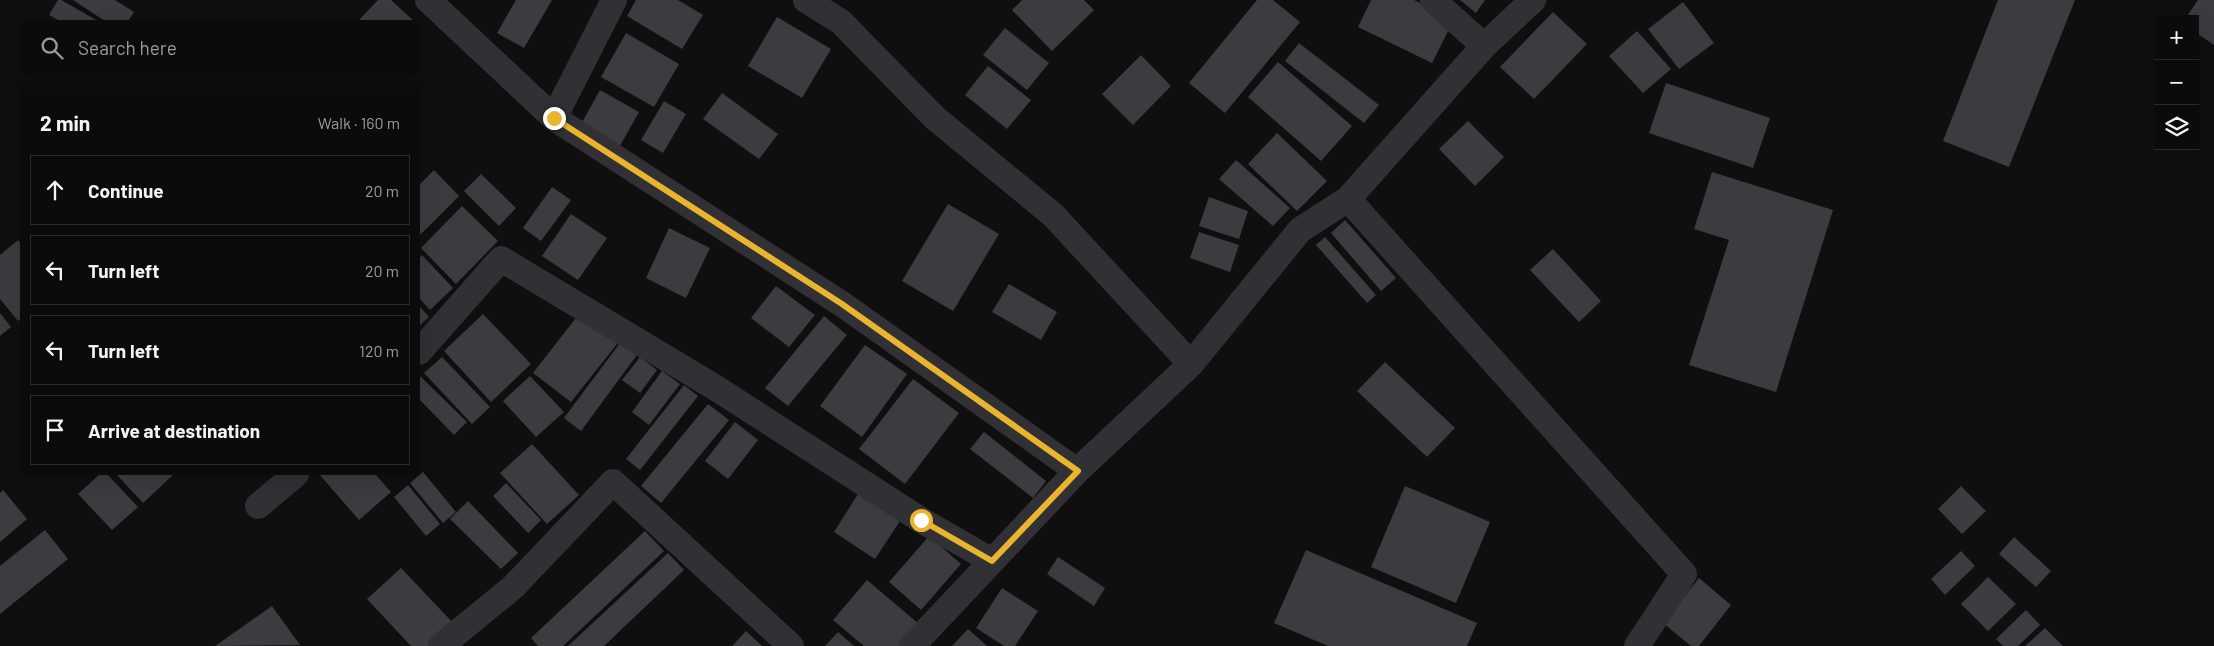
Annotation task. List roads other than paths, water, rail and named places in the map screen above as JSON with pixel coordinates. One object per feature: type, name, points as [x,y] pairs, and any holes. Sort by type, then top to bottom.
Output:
[{"type":"street","points":[[428,0],[554,118],[842,304],[1078,471]]},
{"type":"street","points":[[554,118],[614,0]]},
{"type":"street","points":[[806,0],[841,22],[935,118],[1053,215],[1191,364]]},
{"type":"street","points":[[1433,0],[1484,46]]},
{"type":"street","points":[[912,646],[1078,471],[1191,364],[1300,230],[1348,199],[1484,46],[1533,0]]},
{"type":"street","points":[[1348,199],[1684,574],[1638,646]]},
{"type":"street","points":[[420,351],[502,259],[716,388],[921,520],[992,561]]},
{"type":"street","points":[[258,506],[295,475]]},
{"type":"street","points":[[441,646],[513,586],[613,482],[791,646]]}]
